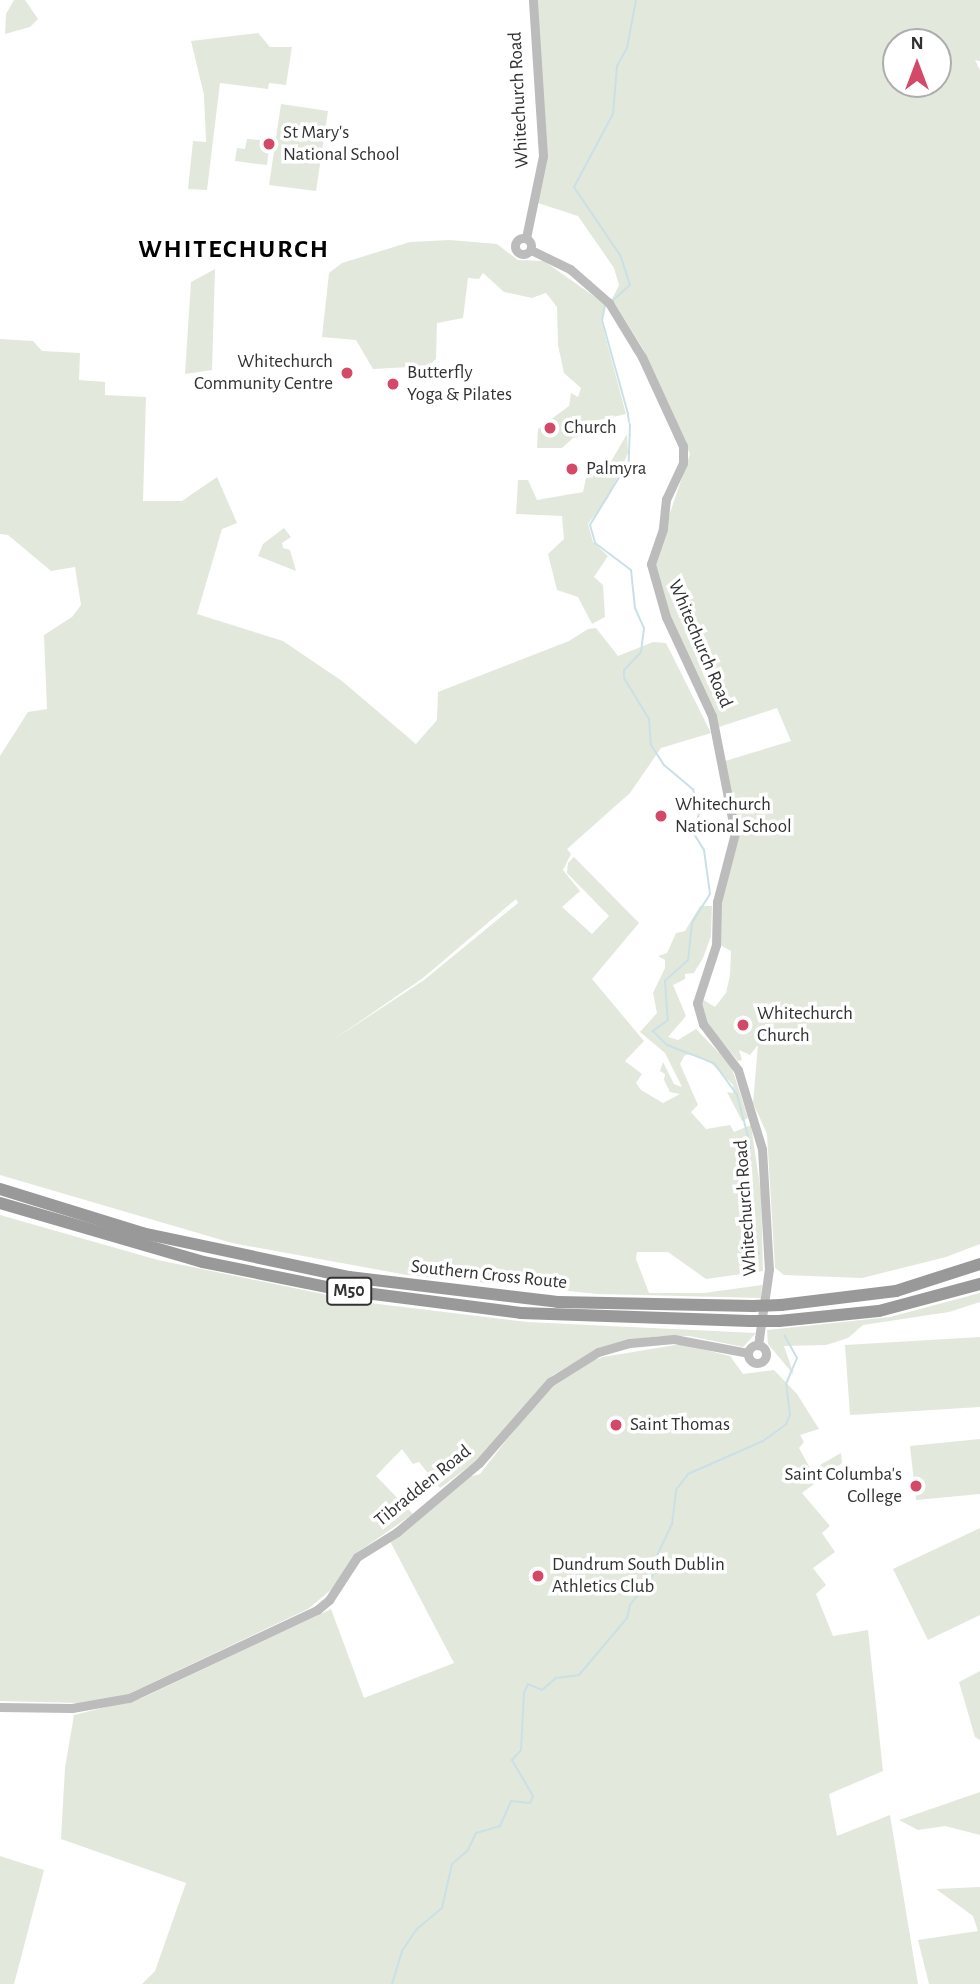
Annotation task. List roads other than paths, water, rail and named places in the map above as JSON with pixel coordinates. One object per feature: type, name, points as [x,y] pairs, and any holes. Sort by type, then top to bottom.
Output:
[{"type":"highway","name":"Southern Cross Route","points":[[0,1189],[165,1238],[349,1278],[558,1303],[781,1305],[896,1291],[980,1264]]},
{"type":"highway","name":"Southern Cross Route","points":[[0,1203],[192,1259],[342,1290],[548,1315],[750,1321],[833,1319],[879,1311],[980,1284]]},
{"type":"street","name":"Whitechurch Road","points":[[533,0],[543,156],[526,238],[518,239],[515,249],[521,254],[531,250],[570,269],[609,303],[642,358],[685,452],[666,499],[663,529],[651,564],[666,617],[712,716],[735,833],[717,902],[716,945],[697,1003],[703,1024],[738,1070],[762,1149],[769,1269],[758,1345],[766,1353],[763,1360],[754,1362],[748,1353]]},
{"type":"street","points":[[526,238],[531,250]]},
{"type":"street","name":"Tibradden Road","points":[[0,1707],[72,1709],[129,1698],[317,1610],[329,1600],[357,1557],[397,1532],[479,1463],[550,1382],[598,1352],[630,1343],[674,1339],[748,1353]]},
{"type":"street","points":[[748,1353],[758,1345]]},
{"type":"waterway","points":[[611,302],[630,285],[620,255],[574,187],[613,114],[617,66],[627,48],[636,0]]},
{"type":"waterway","points":[[605,305],[602,320],[628,414]]},
{"type":"waterway","points":[[628,415],[629,422]]},
{"type":"waterway","points":[[630,424],[629,461],[590,525],[595,543],[631,570],[635,608],[644,628],[641,652],[624,670],[624,678],[649,719],[651,745],[664,765],[693,789],[699,813],[694,834],[704,850],[710,894],[692,923],[688,960],[665,981],[668,1020],[653,1031],[667,1045],[714,1063],[737,1095],[750,1144],[750,1236],[759,1254]]},
{"type":"waterway","points":[[652,1566],[672,1524],[676,1490],[688,1474],[763,1441],[786,1424],[790,1415],[786,1384],[797,1358],[784,1335]]},
{"type":"waterway","points":[[392,1984],[402,1951],[417,1929],[442,1908],[452,1864],[468,1850],[476,1833],[500,1826],[511,1801],[530,1803],[533,1796],[512,1760],[521,1750],[524,1693],[528,1684],[542,1690],[556,1678],[579,1675],[627,1618],[630,1605],[656,1571]]},
{"type":"place","name":"St Mary's National School","points":[[269,144]]},
{"type":"place","name":"Whitechurch Community Centre","points":[[347,373]]},
{"type":"place","name":"Butterfly Yoga & Pilates","points":[[393,384]]},
{"type":"place","name":"Church","points":[[550,428]]},
{"type":"place","name":"Palmyra","points":[[572,469]]},
{"type":"place","name":"Whitechurch National School","points":[[661,816]]},
{"type":"place","name":"Whitechurch Church","points":[[743,1025]]},
{"type":"place","name":"Saint Thomas","points":[[616,1425]]},
{"type":"place","name":"Saint Columba's College","points":[[916,1486]]},
{"type":"place","name":"Dundrum South Dublin Athletics Club","points":[[538,1576]]},
{"type":"district","name":"WHITECHURCH","points":[[234,250]]}]
